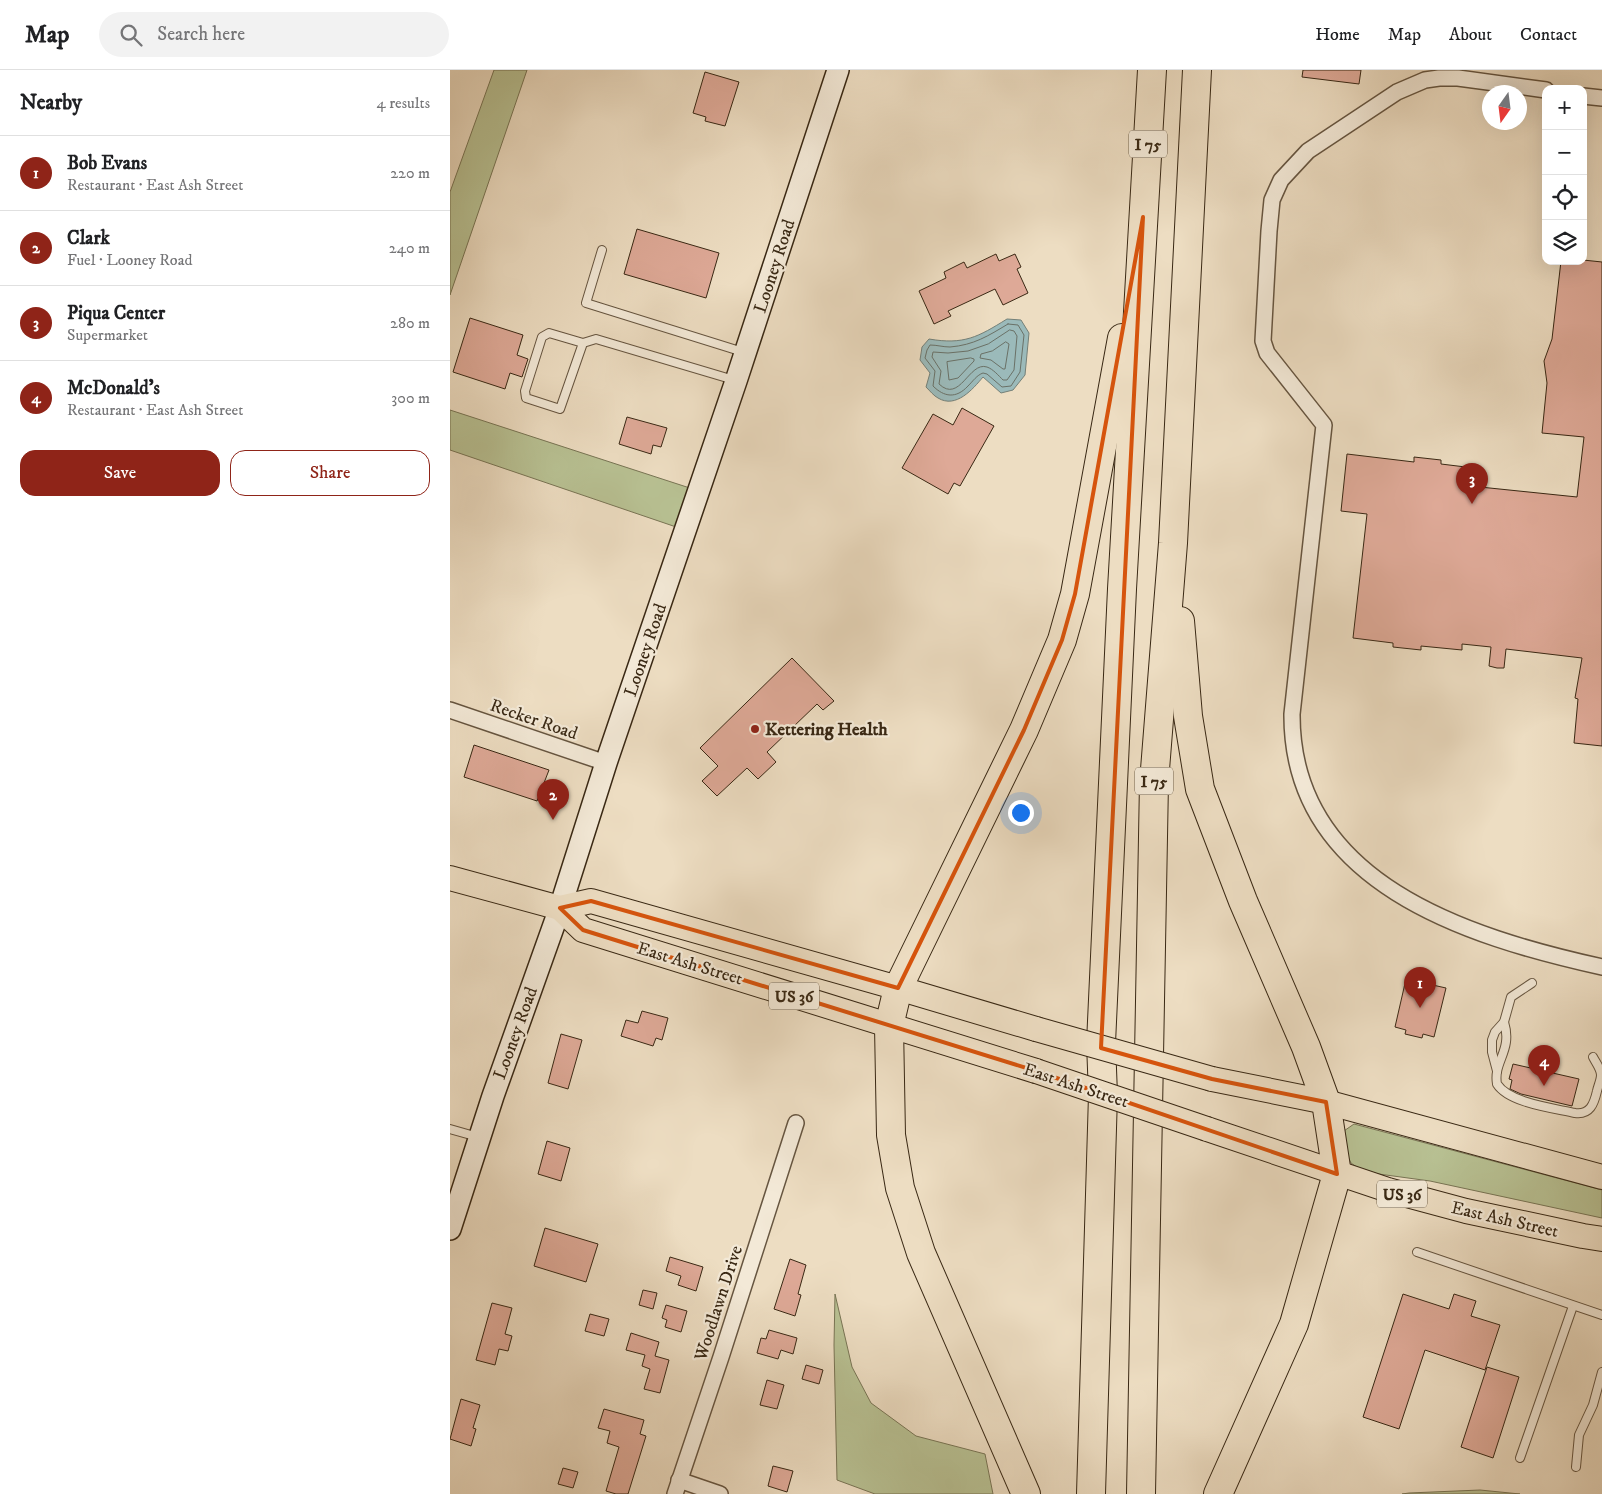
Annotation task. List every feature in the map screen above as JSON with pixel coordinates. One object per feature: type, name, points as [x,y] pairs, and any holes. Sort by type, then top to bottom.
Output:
[{"type":"highway","name":"I 75","points":[[1091,1494],[1103,1095],[1102,1034],[1122,589],[1152,70]]},
{"type":"highway","name":"I 75","points":[[1141,1494],[1154,782],[1173,542],[1197,70]]},
{"type":"highway","points":[[1026,1494],[921,1253],[900,1188],[891,1135],[889,1026],[898,988],[1024,730],[1062,640],[1075,594],[1143,217]]},
{"type":"highway","points":[[1173,542],[1188,716],[1200,789],[1243,901],[1306,1047],[1326,1102],[1337,1174],[1294,1324],[1218,1494]]},
{"type":"main road","name":"East Ash Street","points":[[450,878],[560,908],[591,901],[1212,1079],[1326,1102],[1602,1177]]},
{"type":"main road","name":"East Ash Street","points":[[560,908],[583,930],[1036,1071],[1337,1174],[1466,1211],[1602,1239]]},
{"type":"street","name":"Looney Road","points":[[450,1229],[496,1086],[560,908],[606,764],[736,381],[838,70]]},
{"type":"street","points":[[1542,89],[1458,78],[1424,80],[1397,92],[1308,151],[1281,180],[1272,200],[1263,341],[1267,353],[1324,425],[1292,724],[1300,774],[1319,817],[1332,838],[1356,863],[1383,884],[1412,901],[1462,926],[1506,943],[1602,968]]},
{"type":"street","points":[[1587,96],[1602,98]]},
{"type":"street","name":"Recker Road","points":[[450,710],[606,764]]},
{"type":"street","name":"Woodlawn Drive","points":[[677,1487],[796,1123]]},
{"type":"street","points":[[677,1487],[720,1494]]},
{"type":"lane","points":[[602,250],[586,303],[745,353]]},
{"type":"lane","points":[[582,343],[560,409],[526,398],[526,391],[542,337],[549,332],[582,343],[596,339],[736,381]]},
{"type":"lane","points":[[1532,983],[1511,996],[1504,1022],[1495,1032],[1491,1044],[1497,1072],[1497,1084],[1506,1093],[1529,1102],[1582,1113],[1588,1111],[1593,1104],[1600,1079],[1600,1070],[1593,1057]]},
{"type":"lane","points":[[1497,1072],[1508,1039],[1504,1022]]},
{"type":"lane","points":[[450,1129],[480,1138]]},
{"type":"lane","points":[[1417,1252],[1602,1315]]},
{"type":"lane","points":[[1520,1458],[1573,1306]]},
{"type":"lane","points":[[1576,1467],[1579,1435],[1593,1406],[1602,1372]]},
{"type":"highlighted area","points":[[1143,217],[1101,1048],[1212,1079],[1326,1102],[1337,1174],[1036,1071],[583,930],[560,908],[591,901],[898,988],[1024,730],[1062,640],[1075,594]]},
{"type":"green space","points":[[494,70],[527,70],[450,295],[450,192]]},
{"type":"green space","points":[[450,410],[699,491],[685,530],[450,450]]},
{"type":"green space","points":[[1354,1124],[1602,1190],[1602,1218],[1430,1181],[1364,1172],[1351,1163],[1344,1149],[1341,1133]]},
{"type":"green space","points":[[835,1294],[852,1367],[871,1403],[916,1436],[985,1454],[993,1494],[875,1494],[837,1480],[834,1345]]},
{"type":"green space","points":[[1480,1490],[1520,1494],[1402,1494],[1409,1493]]},
{"type":"water","points":[[1007,319],[1021,320],[1029,333],[1025,375],[1013,390],[1001,393],[983,377],[964,396],[951,401],[945,401],[938,398],[926,387],[930,373],[920,360],[922,347],[929,339],[952,341],[970,338],[988,331]]},
{"type":"building","points":[[1303,70],[1361,70],[1359,84],[1302,77]]},
{"type":"building","points":[[705,72],[739,82],[725,126],[705,121],[706,117],[693,113]]},
{"type":"building","points":[[637,229],[719,253],[706,298],[624,274]]},
{"type":"building","points":[[996,254],[999,261],[1015,254],[1021,267],[1017,269],[1028,293],[1003,305],[995,289],[948,311],[951,316],[934,324],[919,291],[946,278],[944,272],[964,262],[967,268]]},
{"type":"building","points":[[1587,260],[1602,262],[1602,746],[1574,743],[1578,699],[1575,698],[1582,658],[1506,649],[1504,668],[1497,668],[1489,666],[1491,647],[1462,644],[1462,650],[1421,646],[1421,650],[1393,647],[1393,643],[1353,638],[1367,514],[1341,511],[1347,454],[1414,462],[1414,457],[1441,460],[1441,464],[1482,469],[1480,487],[1577,497],[1584,437],[1542,433],[1547,383],[1544,361],[1552,339],[1561,265],[1587,265]]},
{"type":"building","points":[[470,318],[523,335],[517,355],[528,359],[522,377],[510,373],[505,389],[453,372]]},
{"type":"building","points":[[962,408],[994,426],[960,486],[954,483],[948,494],[902,468],[933,414],[953,425]]},
{"type":"building","points":[[627,417],[667,428],[661,447],[653,445],[651,454],[619,444]]},
{"type":"building","name":"Kettering Health","points":[[792,658],[834,701],[823,710],[817,704],[767,752],[776,762],[758,779],[747,768],[717,796],[702,781],[718,766],[700,748]]},
{"type":"building","points":[[474,745],[549,770],[537,801],[464,777]]},
{"type":"building","points":[[1406,979],[1446,988],[1434,1037],[1423,1034],[1422,1038],[1405,1034],[1406,1030],[1395,1027]]},
{"type":"building","points":[[642,1011],[668,1018],[662,1040],[656,1038],[653,1046],[621,1036],[626,1020],[638,1023]]},
{"type":"building","points":[[561,1034],[582,1040],[568,1089],[548,1083]]},
{"type":"building","points":[[1513,1064],[1579,1079],[1572,1106],[1521,1094],[1510,1089],[1512,1080],[1509,1079]]},
{"type":"building","points":[[547,1141],[570,1148],[561,1181],[538,1174]]},
{"type":"building","points":[[545,1228],[598,1244],[586,1282],[534,1266]]},
{"type":"building","points":[[670,1257],[703,1267],[696,1291],[678,1285],[681,1276],[666,1271]]},
{"type":"building","points":[[790,1259],[806,1265],[798,1294],[801,1295],[795,1316],[774,1309]]},
{"type":"building","points":[[643,1290],[657,1293],[653,1309],[639,1305]]},
{"type":"building","points":[[1403,1294],[1449,1309],[1454,1294],[1476,1301],[1471,1316],[1500,1325],[1485,1370],[1425,1350],[1399,1429],[1363,1417]]},
{"type":"building","points":[[492,1303],[512,1308],[505,1334],[512,1336],[508,1351],[499,1349],[495,1365],[476,1360]]},
{"type":"building","points":[[666,1305],[687,1311],[681,1332],[665,1327],[667,1320],[662,1318]]},
{"type":"building","points":[[590,1314],[609,1319],[604,1336],[585,1331]]},
{"type":"building","points":[[769,1330],[797,1338],[793,1354],[781,1350],[778,1359],[757,1353],[761,1338],[766,1339]]},
{"type":"building","points":[[631,1333],[659,1342],[655,1356],[669,1360],[660,1393],[644,1389],[650,1369],[642,1366],[645,1355],[626,1350]]},
{"type":"building","points":[[806,1365],[823,1370],[819,1384],[802,1379]]},
{"type":"building","points":[[1487,1367],[1519,1377],[1493,1458],[1461,1447]]},
{"type":"building","points":[[767,1380],[784,1385],[777,1409],[760,1405]]},
{"type":"building","points":[[461,1399],[480,1405],[473,1428],[476,1429],[471,1446],[450,1439]]},
{"type":"building","points":[[604,1409],[644,1420],[640,1434],[646,1436],[628,1494],[616,1494],[606,1491],[619,1447],[607,1443],[610,1431],[598,1428]]},
{"type":"building","points":[[773,1466],[793,1471],[787,1492],[768,1486]]},
{"type":"building","points":[[563,1468],[578,1472],[573,1488],[558,1484]]},
{"type":"place","name":"Piqua Center","points":[[1472,504]]},
{"type":"place","name":"Kettering Health","points":[[755,729]]},
{"type":"place","name":"Clark","points":[[553,820]]},
{"type":"place","name":"Bob Evans","points":[[1420,1008]]},
{"type":"place","name":"McDonald's","points":[[1544,1086]]}]
